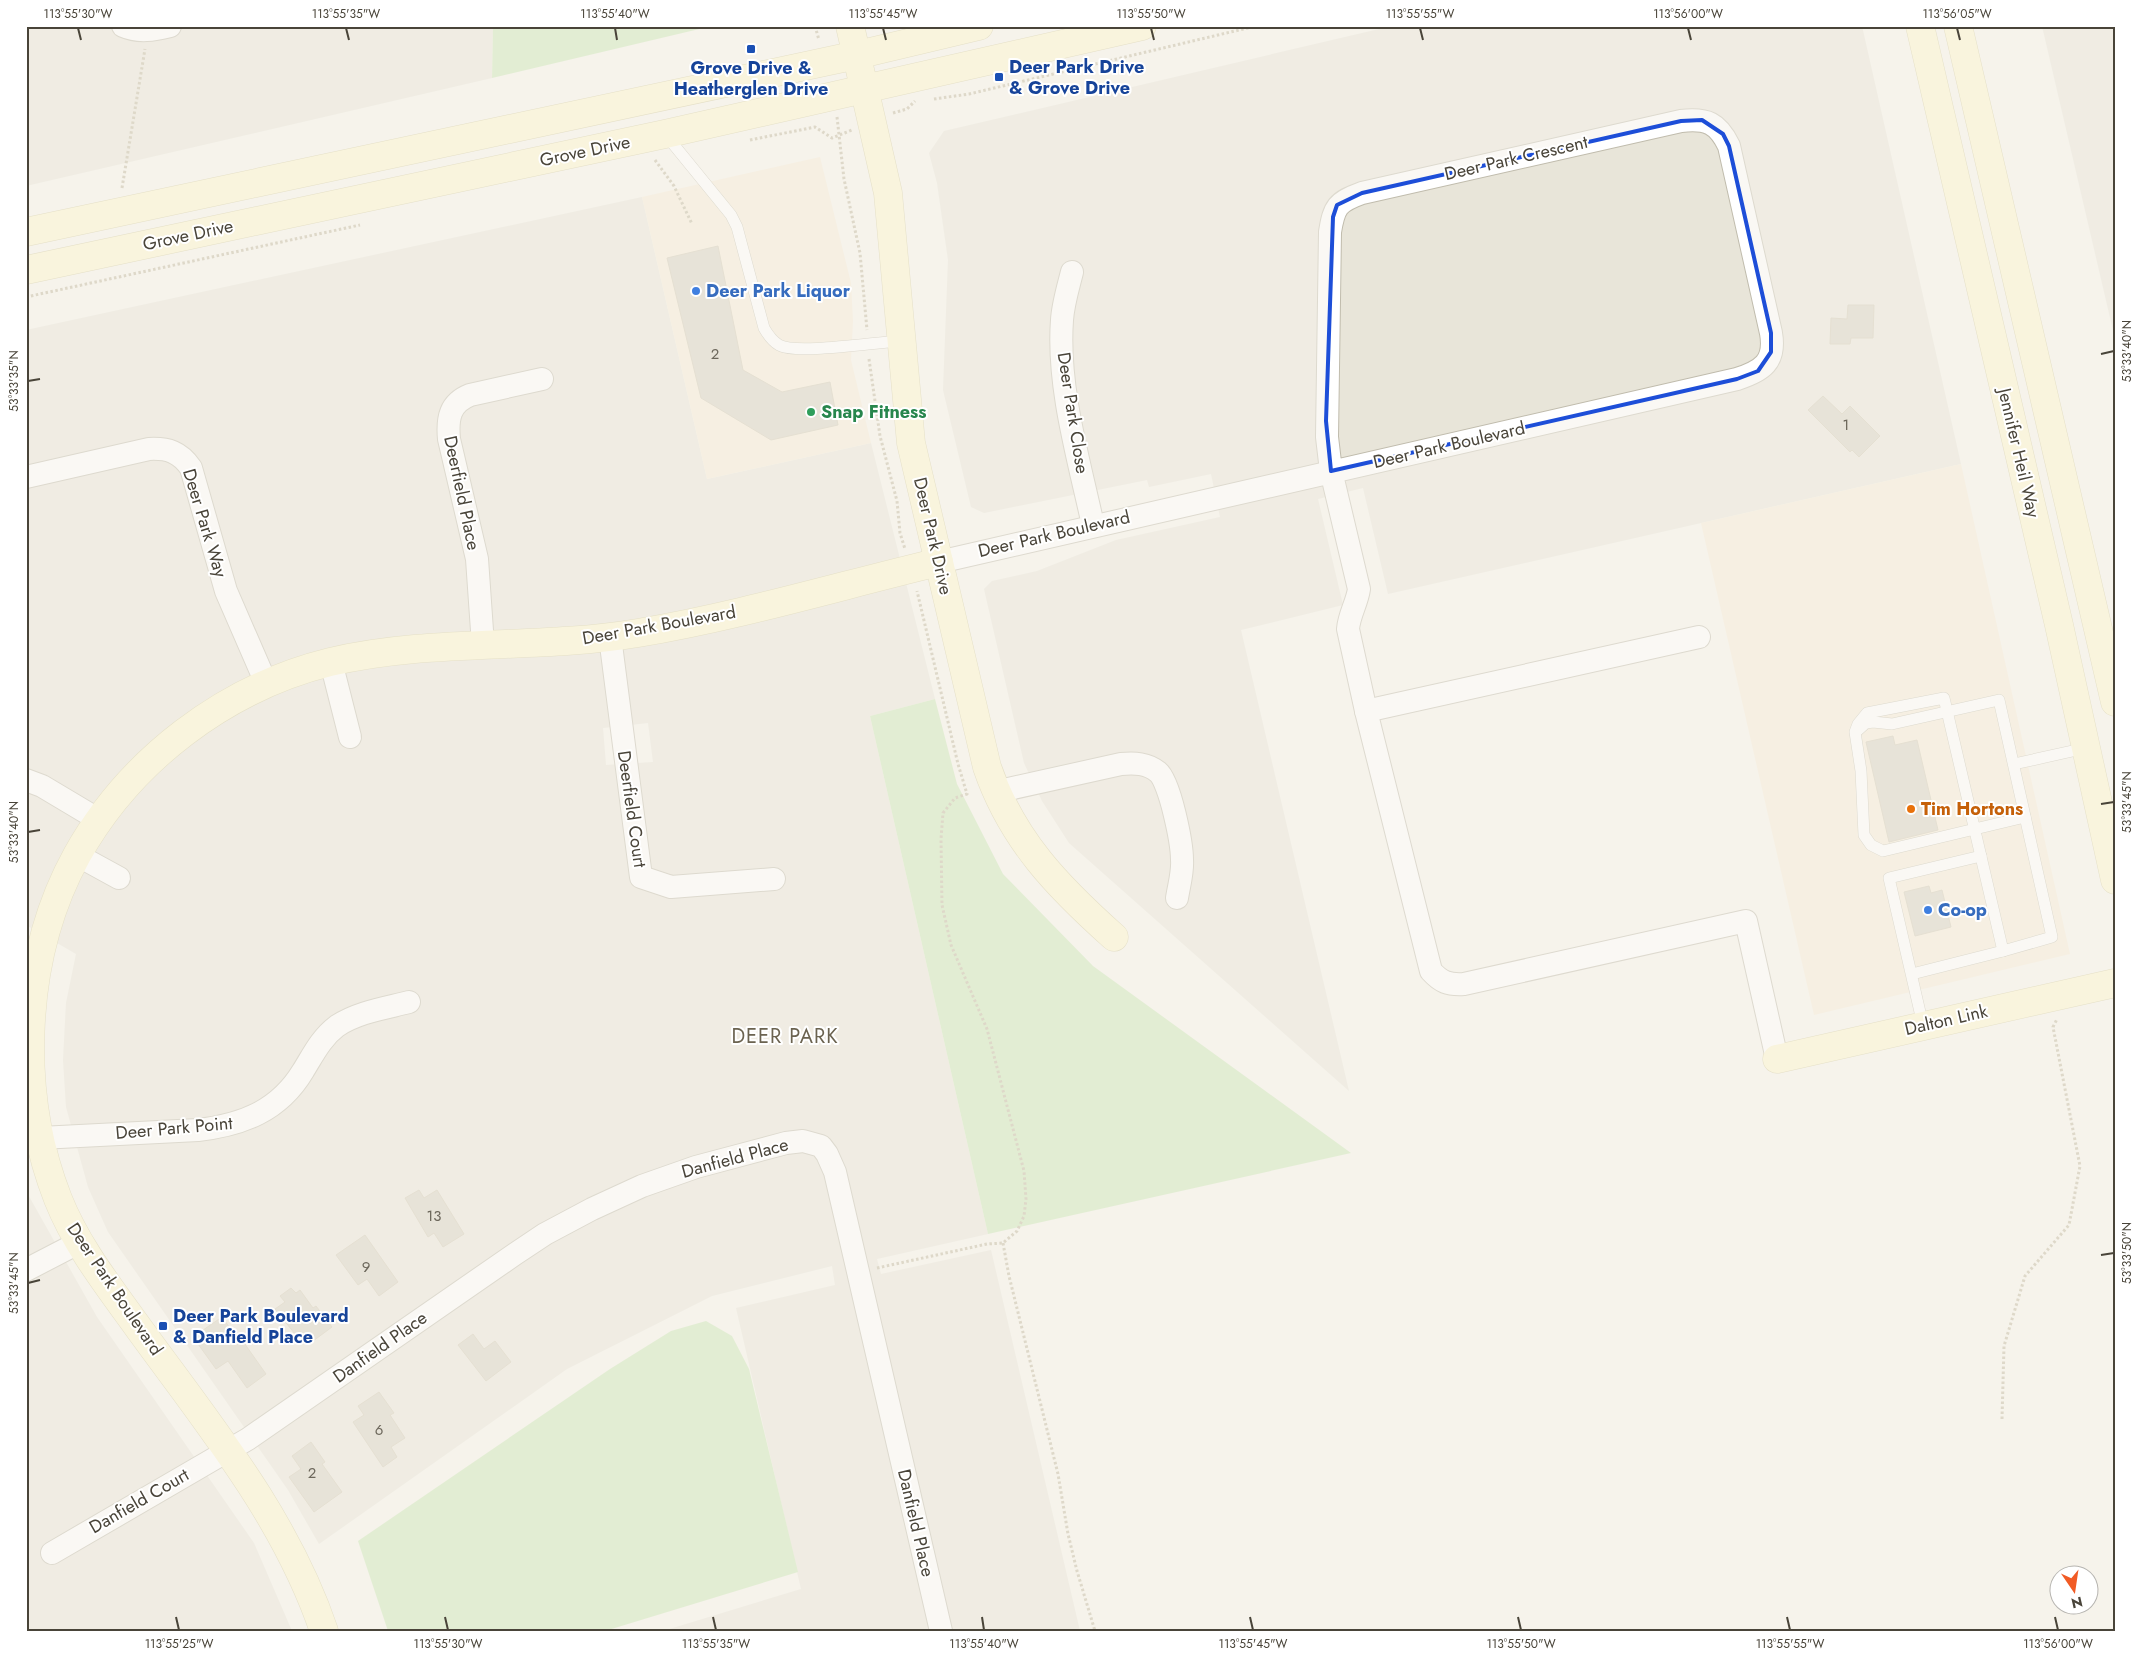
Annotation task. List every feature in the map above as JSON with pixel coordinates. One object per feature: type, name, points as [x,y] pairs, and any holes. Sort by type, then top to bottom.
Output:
[{"type":"main road","name":"Deer Park Drive","points":[[850,26],[888,193],[900,341],[911,443],[987,767],[995,792],[1014,828],[1041,866],[1068,895],[1114,937]]},
{"type":"main road","name":"Grove Drive","points":[[26,232],[857,55],[979,26]]},
{"type":"main road","name":"Grove Drive","points":[[26,270],[665,134],[1142,26]]},
{"type":"main road","name":"Jennifer Heil Way","points":[[1920,26],[2115,880]]},
{"type":"main road","name":"Jennifer Heil Way","points":[[1958,26],[2115,702]]},
{"type":"main road","name":"Deer Park Boulevard","points":[[324,1631],[300,1570],[270,1513],[94,1265],[67,1220],[57,1195],[40,1138],[32,1086],[28,1037],[37,975],[49,920],[77,855],[99,820],[144,768],[168,745],[231,702],[266,684],[332,662],[368,655],[406,650],[610,637],[682,625],[939,562]]},
{"type":"main road","name":"Dalton Link","points":[[1777,1058],[2115,983]]},
{"type":"street","points":[[123,26],[134,31],[148,31],[170,26]]},
{"type":"street","name":"Deer Park Crescent","points":[[1331,471],[1326,421],[1330,232],[1332,217],[1337,205],[1348,198],[1362,194],[1681,121],[1702,120],[1714,125],[1723,134],[1729,146],[1771,333],[1773,343],[1767,363]]},
{"type":"street","name":"Deer Park Close","points":[[1072,272],[1062,320],[1063,364],[1071,422],[1093,525]]},
{"type":"street","name":"Deer Park Boulevard","points":[[939,562],[1093,525],[1737,379],[1758,371],[1767,363]]},
{"type":"street","name":"Deerfield Place","points":[[483,645],[477,559],[447,424],[453,406],[460,399],[470,395],[542,379]]},
{"type":"street","name":"Deer Park Way","points":[[26,477],[149,448],[161,448],[178,453],[191,468],[226,591],[266,684]]},
{"type":"street","points":[[1331,471],[1359,588],[1349,617],[1348,629],[1366,711],[1431,971],[1439,980],[1450,985],[1464,984],[1746,920],[1777,1058]]},
{"type":"street","name":"Deerfield Court","points":[[610,637],[641,877],[670,887],[774,879]]},
{"type":"street","points":[[1366,711],[1699,637]]},
{"type":"street","points":[[332,662],[350,738]]},
{"type":"street","points":[[995,792],[1122,764],[1138,763],[1150,767],[1159,773],[1168,789],[1181,849],[1182,861],[1177,898]]},
{"type":"street","points":[[26,780],[42,786],[99,820]]},
{"type":"street","points":[[77,855],[119,878]]},
{"type":"street","name":"Deer Park Point","points":[[40,1138],[198,1130],[218,1128],[252,1118],[269,1109],[282,1098],[294,1085],[321,1042],[337,1026],[364,1014],[409,1002]]},
{"type":"street","name":"Danfield Place","points":[[227,1451],[553,1230],[642,1186],[732,1156],[786,1143],[812,1142],[821,1146],[828,1154],[835,1172],[941,1631]]},
{"type":"street","points":[[26,1270],[80,1242]]},
{"type":"street","name":"Danfield Court","points":[[52,1553],[227,1451]]},
{"type":"lane","points":[[665,134],[738,227],[764,328],[770,338],[780,346],[800,350],[900,341]]},
{"type":"lane","points":[[2003,952],[1976,830],[1944,698],[1867,713],[1858,724],[1856,732],[1861,771],[1864,835],[1871,845],[1883,851],[1976,830],[2025,817]]},
{"type":"lane","points":[[1856,732],[1866,723],[1892,724],[1999,700],[2014,764],[2052,937],[2003,952],[1912,974]]},
{"type":"lane","points":[[2014,764],[2086,748]]},
{"type":"lane","points":[[1923,1026],[1889,878],[1981,856]]},
{"type":"path","points":[[933,99],[969,94],[1256,26]]},
{"type":"path","points":[[122,188],[148,31]]},
{"type":"path","points":[[749,141],[815,127],[832,138],[872,120],[907,108],[915,101],[924,100]]},
{"type":"path","points":[[646,163],[682,155]]},
{"type":"path","points":[[655,160],[674,186],[692,224]]},
{"type":"path","points":[[26,297],[365,224]]},
{"type":"path","points":[[858,1273],[987,1244],[1003,1243],[1017,1231],[1024,1216],[1026,1199],[1024,1171],[987,1030],[951,945],[942,905],[941,839],[943,813],[954,798],[967,794]]},
{"type":"path","points":[[2002,1419],[2004,1346],[2025,1276],[2069,1225],[2080,1166],[2052,1027],[2071,992]]},
{"type":"path","points":[[1003,1243],[1008,1276],[1058,1474],[1068,1534],[1095,1631]]},
{"type":"highlighted area","points":[[1702,120],[1723,134],[1729,146],[1771,333],[1771,352],[1758,371],[1737,379],[1331,471],[1326,421],[1333,217],[1337,205],[1362,193],[1681,121]]},
{"type":"shaded area","points":[[26,26],[493,26],[492,78],[26,186]]},
{"type":"shaded area","points":[[1392,26],[1862,26],[1961,464],[1388,594],[1363,488],[1318,499],[1343,605],[1241,630],[1349,1091],[1069,843],[1042,801],[1024,763],[984,589],[992,581],[1037,571],[1116,540],[1220,517],[1211,474],[1149,487],[1147,480],[984,513],[971,507],[943,390],[948,260],[937,183],[929,153],[944,131]]},
{"type":"shaded area","points":[[2042,26],[2115,26],[2115,339]]},
{"type":"shaded area","points":[[820,157],[851,283],[853,321],[851,360],[871,443],[707,479],[642,197]]},
{"type":"shaded area","points":[[642,197],[707,479],[871,443],[935,699],[870,716],[988,1234],[877,1259],[881,1274],[991,1250],[1080,1631],[663,1631],[801,1589],[736,1308],[835,1285],[832,1266],[712,1296],[567,1369],[319,1544],[288,1490],[108,1232],[88,1187],[66,1107],[63,1060],[66,1003],[76,954],[26,925],[26,330]],"holes":[[[648,723],[653,762],[606,765],[603,728]]]},
{"type":"shaded area","points":[[1961,464],[2070,954],[1814,1015],[1701,523]]},
{"type":"shaded area","points":[[26,1191],[97,1317],[254,1543],[292,1631],[26,1631]]},
{"type":"green space","points":[[493,26],[712,26],[492,78]]},
{"type":"green space","points":[[935,699],[957,784],[1003,874],[1093,966],[1351,1153],[988,1234],[870,716]]},
{"type":"green space","points":[[706,1321],[732,1336],[749,1369],[798,1572],[605,1631],[388,1631],[358,1541],[610,1369],[671,1331]]},
{"type":"building","points":[[718,246],[743,370],[782,392],[830,382],[838,425],[771,440],[701,398],[667,258]]},
{"type":"building","points":[[1848,305],[1874,305],[1873,338],[1851,338],[1850,344],[1830,344],[1831,318],[1847,319]]},
{"type":"building","points":[[1823,396],[1842,414],[1850,406],[1880,436],[1859,457],[1852,450],[1850,452],[1808,410]]},
{"type":"building","points":[[1893,736],[1895,745],[1917,740],[1938,830],[1889,842],[1866,742]]},
{"type":"building","name":"Co-op","points":[[1929,886],[1931,893],[1942,890],[1951,927],[1915,936],[1904,892]]},
{"type":"building","points":[[419,1190],[424,1198],[437,1190],[464,1234],[443,1247],[434,1233],[428,1237],[405,1198]]},
{"type":"building","points":[[365,1235],[398,1282],[379,1296],[367,1279],[358,1285],[336,1255]]},
{"type":"building","points":[[291,1288],[296,1293],[300,1290],[313,1308],[316,1306],[332,1327],[309,1344],[300,1331],[295,1334],[275,1309],[285,1302],[280,1296]]},
{"type":"building","points":[[222,1317],[240,1342],[242,1340],[266,1374],[247,1388],[228,1361],[216,1369],[193,1337]]},
{"type":"building","points":[[473,1334],[484,1349],[495,1341],[511,1362],[486,1381],[458,1345]]},
{"type":"building","points":[[379,1392],[394,1413],[390,1415],[405,1438],[391,1447],[397,1457],[383,1467],[353,1422],[364,1415],[358,1406]]},
{"type":"building","points":[[311,1442],[325,1462],[322,1464],[342,1492],[314,1512],[289,1477],[301,1469],[292,1456]]},
{"type":"place","name":"Grove Drive & Heatherglen Drive","points":[[751,49]]},
{"type":"place","name":"Deer Park Drive & Grove Drive","points":[[999,77]]},
{"type":"place","name":"Deer Park Liquor","points":[[696,291]]},
{"type":"place","name":"Snap Fitness","points":[[811,412]]},
{"type":"place","name":"Tim Hortons","points":[[1911,809]]},
{"type":"place","name":"Co-op","points":[[1928,910]]},
{"type":"place","name":"Deer Park Boulevard & Danfield Place","points":[[163,1326]]},
{"type":"district","name":"DEER PARK","points":[[785,1036]]}]
